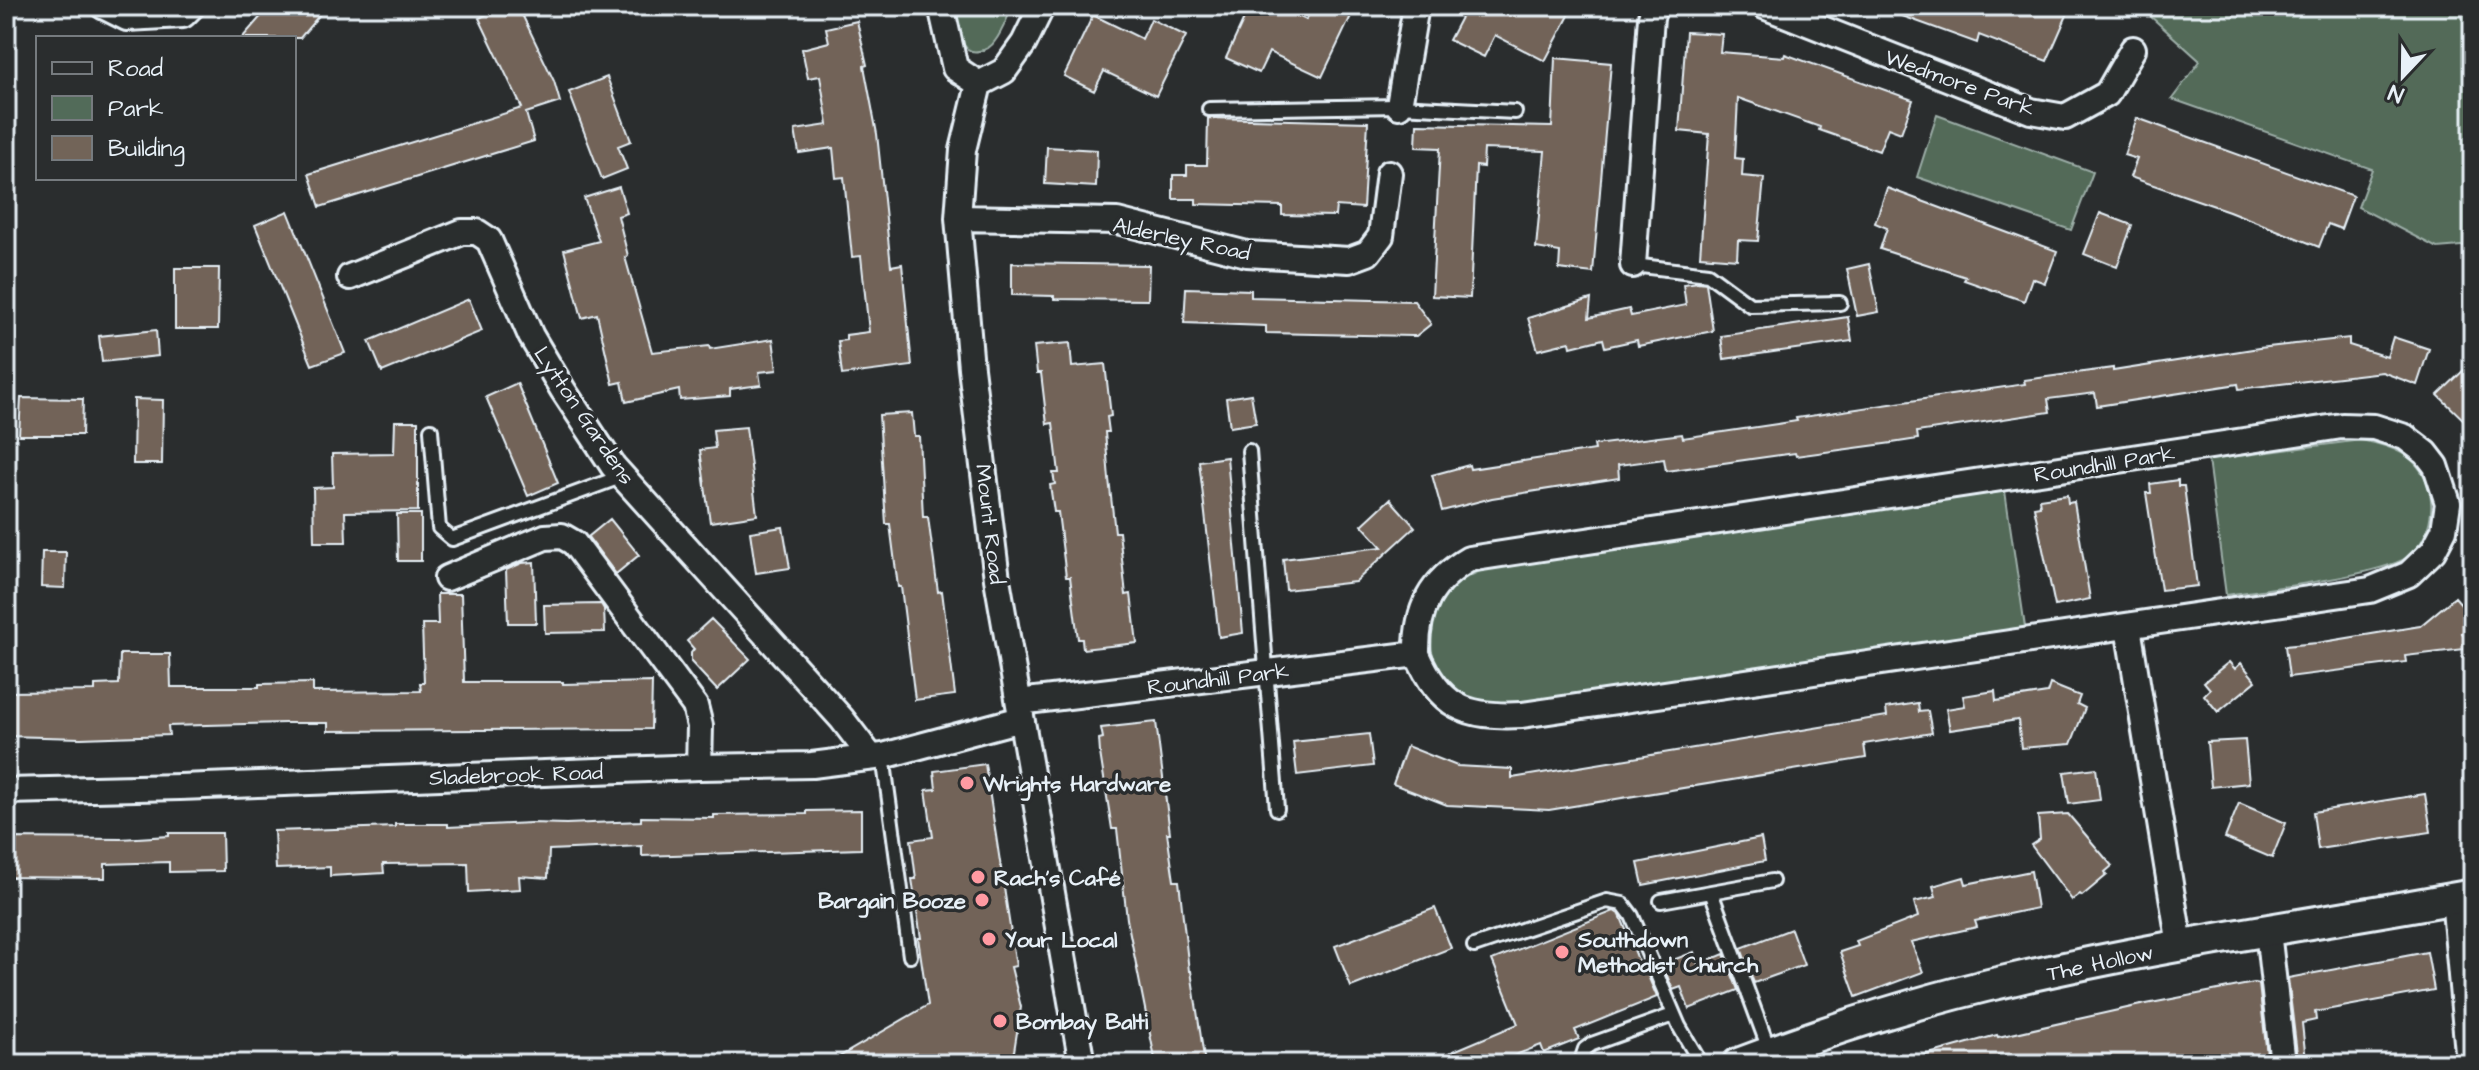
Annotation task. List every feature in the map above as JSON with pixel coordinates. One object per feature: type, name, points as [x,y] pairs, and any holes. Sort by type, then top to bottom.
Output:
[{"type":"street","points":[[103,6],[127,18],[183,15],[192,6]]},
{"type":"street","points":[[941,6],[955,68],[979,84],[1004,71],[1024,43],[1042,6]]},
{"type":"street","points":[[1399,106],[1416,6]]},
{"type":"street","points":[[1633,265],[1651,17],[1655,6]]},
{"type":"street","name":"Wedmore Park","points":[[1764,6],[2031,111],[2065,117],[2107,94],[2133,49]]},
{"type":"street","name":"Mount Road","points":[[979,84],[963,150],[958,218],[971,368],[997,579],[1082,1064]]},
{"type":"street","name":"Alderley Road","points":[[958,218],[1117,221],[1247,254],[1349,260],[1368,253],[1381,236],[1389,173]]},
{"type":"street","name":"Lytton Gardens","points":[[350,277],[462,232],[477,232],[489,240],[531,336],[563,390],[623,476],[877,757]]},
{"type":"street","name":"Roundhill Park","points":[[2342,426],[2374,427],[2405,437],[2426,453],[2436,466],[2448,503],[2444,530],[2433,551],[2409,574],[2370,590],[2128,627],[1522,715],[1488,717],[1454,706],[1428,680],[1417,654],[1416,632],[1433,589],[1448,571],[1469,559],[2342,426]]},
{"type":"street","points":[[447,578],[545,537],[562,536],[574,543],[695,706],[700,726],[699,767]]},
{"type":"street","points":[[2128,627],[2180,945]]},
{"type":"street","name":"Roundhill Park","points":[[1020,711],[1267,671],[1417,654]]},
{"type":"street","name":"Sladebrook Road","points":[[6,791],[812,765],[877,757],[1020,711]]},
{"type":"street","points":[[2468,892],[2469,1064]]},
{"type":"street","name":"The Hollow","points":[[1738,1064],[1859,1021],[2015,979],[2468,892]]},
{"type":"street","points":[[2268,931],[2283,1064]]},
{"type":"lane","points":[[1209,109],[1399,106],[1515,112]]},
{"type":"lane","points":[[1633,265],[1708,274],[1750,305],[1840,303]]},
{"type":"lane","points":[[431,430],[439,528],[452,539],[623,476]]},
{"type":"lane","points":[[1249,451],[1277,809]]},
{"type":"lane","points":[[877,757],[910,956]]},
{"type":"lane","points":[[1661,901],[1772,881]]},
{"type":"lane","points":[[1711,892],[1770,1052]]},
{"type":"lane","points":[[1474,946],[1607,901],[1623,904],[1632,916],[1673,1015],[1701,1064]]},
{"type":"lane","points":[[1580,1064],[1585,1049],[1592,1044],[1673,1015]]},
{"type":"green space","points":[[955,6],[1013,6],[992,45],[984,50],[972,51],[962,43]]},
{"type":"green space","points":[[2139,6],[2473,6],[2473,245],[2437,248],[2358,207],[2372,169],[2172,99],[2200,61]]},
{"type":"green space","points":[[1937,115],[2093,172],[2071,230],[1917,177]]},
{"type":"green space","points":[[2361,440],[2402,453],[2417,466],[2428,485],[2431,512],[2427,531],[2412,554],[2399,562],[2353,575],[2226,595],[2208,460]]},
{"type":"green space","points":[[2005,491],[2025,627],[1500,708],[1458,692],[1443,677],[1436,664],[1431,634],[1438,605],[1457,582],[1486,568]]},
{"type":"building","points":[[270,6],[327,6],[300,38],[244,36]]},
{"type":"building","points":[[504,6],[518,6],[554,81],[560,102],[526,113],[534,141],[320,207],[309,174],[522,108],[479,18]]},
{"type":"building","points":[[1250,6],[1277,6],[1306,20],[1313,6],[1330,6],[1351,16],[1322,77],[1269,52],[1259,73],[1226,58]]},
{"type":"building","points":[[1467,6],[1574,6],[1545,61],[1495,35],[1484,57],[1449,40]]},
{"type":"building","points":[[1883,6],[2071,6],[2047,61],[1979,35],[1977,43],[1883,9]]},
{"type":"building","points":[[1093,15],[1142,39],[1151,19],[1186,36],[1156,96],[1104,71],[1094,91],[1064,76]]},
{"type":"building","points":[[857,21],[877,134],[891,266],[902,264],[912,366],[842,375],[838,341],[846,340],[846,335],[869,332],[861,256],[852,257],[844,177],[836,178],[833,148],[799,153],[795,130],[828,125],[820,76],[808,78],[802,49],[829,42],[826,28]]},
{"type":"building","points":[[1686,32],[1722,34],[1720,52],[1784,57],[1785,54],[1913,100],[1901,133],[1888,128],[1879,151],[1738,98],[1735,158],[1743,159],[1742,176],[1764,178],[1758,241],[1738,240],[1737,259],[1700,256],[1709,134],[1679,131]]},
{"type":"building","points":[[1555,58],[1611,63],[1593,273],[1559,269],[1560,252],[1536,248],[1545,151],[1484,149],[1483,167],[1476,166],[1470,298],[1432,296],[1440,148],[1416,147],[1417,124],[1552,127]]},
{"type":"building","points":[[607,77],[631,141],[618,146],[627,169],[602,179],[569,92]]},
{"type":"building","points":[[1208,118],[1368,122],[1363,208],[1336,206],[1335,216],[1282,215],[1282,206],[1196,204],[1196,199],[1173,199],[1173,175],[1187,175],[1187,165],[1207,165]]},
{"type":"building","points":[[2137,118],[2353,196],[2341,229],[2328,224],[2319,247],[2229,211],[2130,177],[2137,159],[2124,155]]},
{"type":"building","points":[[1047,147],[1097,150],[1096,187],[1045,184]]},
{"type":"building","points":[[619,187],[627,213],[618,216],[628,256],[625,257],[652,352],[709,346],[710,349],[773,339],[777,370],[759,372],[761,385],[730,389],[730,396],[680,400],[679,390],[626,402],[622,382],[613,384],[597,314],[582,318],[564,250],[599,241],[584,198]]},
{"type":"building","points":[[1887,188],[2057,251],[2045,283],[2032,278],[2024,301],[1964,280],[1966,277],[1880,249],[1887,228],[1875,223]]},
{"type":"building","points":[[288,211],[345,353],[312,365],[255,225]]},
{"type":"building","points":[[2100,213],[2132,225],[2117,267],[2084,254]]},
{"type":"building","points":[[1012,263],[1149,265],[1148,300],[1054,299],[1054,296],[1012,295]]},
{"type":"building","points":[[1869,264],[1879,312],[1857,316],[1847,269]]},
{"type":"building","points":[[175,268],[219,268],[218,329],[175,329]]},
{"type":"building","points":[[1706,283],[1713,331],[1638,346],[1637,340],[1605,347],[1603,339],[1571,347],[1570,342],[1538,350],[1528,318],[1591,299],[1589,318],[1629,309],[1631,316],[1686,305],[1683,284]]},
{"type":"building","points":[[1186,288],[1251,290],[1251,297],[1414,301],[1431,324],[1412,336],[1266,333],[1266,326],[1184,323]]},
{"type":"building","points":[[469,299],[482,331],[382,372],[369,341]]},
{"type":"building","points":[[1848,317],[1852,341],[1724,359],[1721,336]]},
{"type":"building","points":[[156,330],[158,356],[102,362],[99,336]]},
{"type":"building","points":[[2393,337],[2429,349],[2417,385],[2382,372],[2239,389],[2238,384],[2097,406],[2095,393],[2048,399],[2050,412],[1917,432],[1918,439],[1666,471],[1664,459],[1618,465],[1619,478],[1492,498],[1442,511],[1432,475],[1469,465],[1470,469],[1595,450],[1594,445],[1682,434],[1683,438],[2025,384],[2024,380],[2113,368],[2113,371],[2259,348],[2349,338],[2349,345],[2387,357]]},
{"type":"building","points":[[1070,343],[1072,367],[1105,364],[1111,416],[1107,417],[1109,432],[1105,432],[1115,532],[1119,532],[1126,595],[1131,594],[1137,643],[1083,649],[1082,639],[1078,639],[1070,577],[1066,577],[1058,512],[1054,512],[1050,485],[1055,484],[1053,473],[1059,473],[1053,423],[1047,424],[1041,373],[1037,373],[1034,346]]},
{"type":"building","points":[[2473,361],[2473,429],[2438,395]]},
{"type":"building","points":[[517,383],[558,483],[528,496],[486,397]]},
{"type":"building","points":[[1251,394],[1256,423],[1230,427],[1226,398]]},
{"type":"building","points":[[21,398],[83,399],[82,435],[19,435]]},
{"type":"building","points":[[134,399],[163,400],[162,464],[133,464]]},
{"type":"building","points":[[912,413],[914,436],[919,436],[923,517],[928,517],[938,592],[942,591],[955,695],[915,700],[901,587],[898,587],[890,524],[886,524],[879,415]]},
{"type":"building","points":[[395,421],[418,421],[418,511],[345,512],[346,542],[314,542],[313,488],[333,487],[332,454],[394,453]]},
{"type":"building","points":[[746,427],[757,515],[710,522],[700,450],[715,448],[713,430]]},
{"type":"building","points":[[1227,457],[1243,633],[1219,637],[1199,461]]},
{"type":"building","points":[[2178,480],[2178,486],[2184,486],[2197,586],[2161,590],[2146,493],[2151,493],[2150,484]]},
{"type":"building","points":[[2067,495],[2068,503],[2074,502],[2090,599],[2055,606],[2034,507],[2040,506],[2039,499]]},
{"type":"building","points":[[1390,499],[1415,527],[1355,582],[1286,590],[1283,559],[1382,547],[1362,525]]},
{"type":"building","points":[[397,514],[421,514],[421,561],[398,561]]},
{"type":"building","points":[[610,519],[639,555],[616,574],[588,537]]},
{"type":"building","points":[[783,527],[790,568],[756,573],[750,532]]},
{"type":"building","points":[[42,552],[66,552],[65,588],[41,587]]},
{"type":"building","points":[[534,562],[536,623],[508,623],[506,570]]},
{"type":"building","points":[[437,594],[461,594],[464,682],[652,682],[651,729],[328,731],[328,723],[285,723],[168,726],[169,735],[81,738],[6,736],[6,692],[95,691],[95,685],[119,684],[120,654],[170,654],[171,687],[259,687],[259,684],[313,683],[313,692],[421,691],[420,683],[424,683],[422,624],[438,624]]},
{"type":"building","points":[[2473,595],[2473,624],[2462,633],[2473,648],[2405,656],[2406,662],[2289,677],[2285,646],[2420,626],[2455,597],[2461,604]]},
{"type":"building","points":[[601,604],[605,632],[545,633],[544,605]]},
{"type":"building","points":[[711,619],[750,659],[717,690],[691,662],[694,649],[687,641]]},
{"type":"building","points":[[2229,662],[2235,669],[2241,663],[2256,681],[2218,712],[2204,695],[2210,689],[2204,682]]},
{"type":"building","points":[[2050,684],[2080,696],[2077,704],[2085,708],[2071,744],[2021,748],[2018,720],[1950,730],[1946,709],[1965,706],[1963,696],[1995,691],[1996,701],[2047,693]]},
{"type":"building","points":[[1918,703],[1919,712],[1928,711],[1932,733],[1864,744],[1866,758],[1549,810],[1447,805],[1393,784],[1407,746],[1457,766],[1512,769],[1512,778],[1887,716],[1886,708]]},
{"type":"building","points":[[1156,722],[1170,833],[1167,833],[1174,881],[1179,881],[1189,971],[1205,1064],[1156,1064],[1127,919],[1117,829],[1112,829],[1100,753],[1101,728]]},
{"type":"building","points":[[1369,734],[1373,766],[1297,775],[1293,742]]},
{"type":"building","points":[[2245,740],[2249,783],[2211,787],[2207,742]]},
{"type":"building","points":[[985,764],[1016,966],[1011,967],[1021,1007],[1012,1064],[827,1064],[928,1005],[918,938],[921,938],[912,879],[916,879],[911,840],[933,837],[926,790],[936,789],[934,771]]},
{"type":"building","points":[[2096,768],[2100,800],[2069,804],[2064,772]]},
{"type":"building","points":[[2425,794],[2431,832],[2318,849],[2313,812]]},
{"type":"building","points":[[2239,803],[2286,823],[2272,858],[2225,838]]},
{"type":"building","points":[[861,810],[861,849],[642,856],[642,846],[549,850],[548,878],[519,876],[520,889],[469,892],[468,863],[383,864],[384,873],[330,876],[330,867],[276,869],[274,831],[395,827],[395,824],[448,824],[448,827],[566,824],[641,821],[641,817],[714,818],[714,815]]},
{"type":"building","points":[[2068,814],[2112,866],[2105,872],[2107,875],[2082,896],[2080,894],[2072,900],[2031,845],[2040,839],[2038,816]]},
{"type":"building","points":[[169,833],[222,833],[223,871],[169,872],[169,862],[105,864],[105,878],[6,877],[6,838],[121,839],[169,836]]},
{"type":"building","points":[[1761,838],[1765,861],[1643,885],[1638,863]]},
{"type":"building","points":[[2031,871],[2037,908],[1975,921],[1977,927],[1911,942],[1923,972],[1856,997],[1840,952],[1858,946],[1856,941],[1918,917],[1914,902],[1936,897],[1933,886],[1964,877],[1966,884]]},
{"type":"building","points":[[1435,908],[1451,948],[1351,987],[1335,946]]},
{"type":"building","points":[[1614,911],[1620,915],[1643,972],[1646,971],[1657,997],[1575,1030],[1579,1039],[1544,1053],[1541,1045],[1493,1064],[1423,1064],[1518,1024],[1492,960]]},
{"type":"building","points":[[1791,929],[1804,965],[1754,983],[1741,948]]},
{"type":"building","points":[[1694,952],[1698,965],[1724,954],[1738,990],[1689,1009],[1681,987],[1673,990],[1662,964]]},
{"type":"building","points":[[2427,952],[2434,990],[2315,1012],[2316,1020],[2302,1023],[2306,1061],[2298,1062],[2288,978]]},
{"type":"building","points":[[2259,984],[2268,1064],[1919,1064],[1918,1057],[1997,1035]]},
{"type":"place","name":"Wrights Hardware","points":[[967,783]]},
{"type":"place","name":"Rach's Café","points":[[978,877]]},
{"type":"place","name":"Bargain Booze","points":[[982,900]]},
{"type":"place","name":"Your Local","points":[[989,939]]},
{"type":"place","name":"Southdown Methodist Church","points":[[1562,952]]},
{"type":"place","name":"Bombay Balti","points":[[1000,1021]]}]
